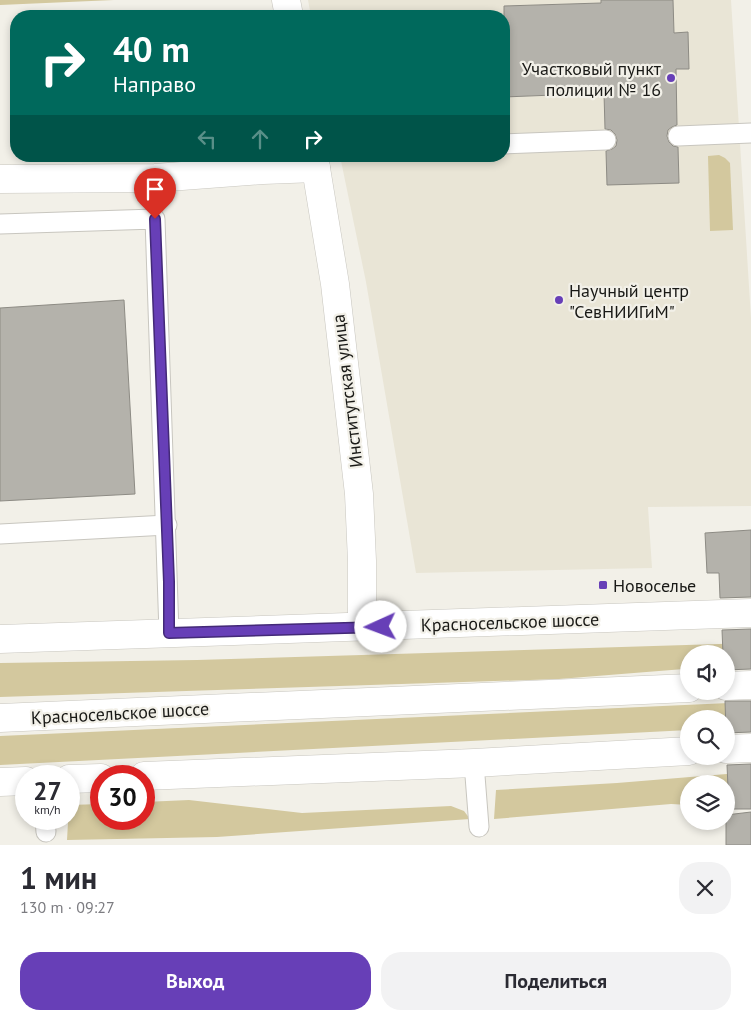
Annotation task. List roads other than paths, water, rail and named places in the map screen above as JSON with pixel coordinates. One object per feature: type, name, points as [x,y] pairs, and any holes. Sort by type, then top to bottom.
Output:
[{"type":"street","points":[[0,179],[155,178],[263,170],[315,162]]},
{"type":"street","name":"Институтская улица","points":[[315,162],[335,284],[359,494],[362,627]]},
{"type":"street","name":"Красносельское шоссе","points":[[0,639],[751,613]]},
{"type":"street","points":[[735,686],[751,685]]},
{"type":"street","name":"Красносельское шоссе","points":[[0,718],[680,688]]},
{"type":"street","points":[[735,749],[751,748]]},
{"type":"street","points":[[155,776],[680,752]]},
{"type":"street","points":[[0,782],[15,781]]},
{"type":"lane","points":[[678,136],[751,133]]},
{"type":"lane","points":[[510,144],[606,140]]},
{"type":"lane","points":[[0,224],[155,219],[167,525],[169,633]]},
{"type":"lane","points":[[0,534],[167,525]]},
{"type":"lane","points":[[474,763],[479,827]]},
{"type":"place","name":"Участковый пункт полиции № 16","points":[[671,78]]},
{"type":"place","name":"Научный центр \"СевНИИГиМ\"","points":[[559,300]]},
{"type":"place","name":"Новоселье","points":[[603,585]]}]
